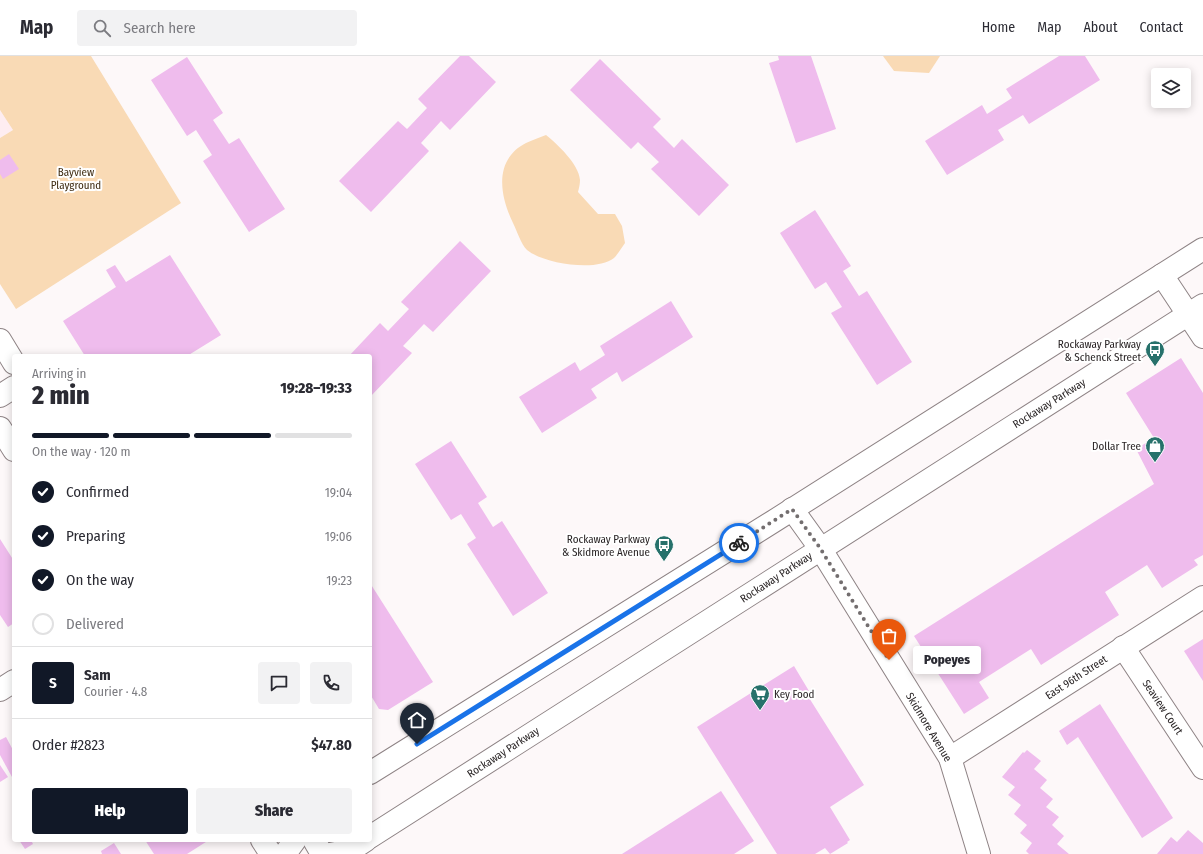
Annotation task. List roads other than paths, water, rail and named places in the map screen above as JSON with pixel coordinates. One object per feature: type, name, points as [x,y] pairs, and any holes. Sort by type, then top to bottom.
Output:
[{"type":"main road","points":[[372,772],[792,509],[1203,249]]},
{"type":"main road","points":[[1162,275],[1196,310],[1203,337]]},
{"type":"main road","name":"Rockaway Parkway","points":[[372,836],[820,548],[1196,310]]},
{"type":"main road","points":[[0,340],[12,360]]},
{"type":"main road","points":[[0,396],[12,388]]},
{"type":"main road","points":[[0,428],[12,447]]},
{"type":"main road","name":"Skidmore Avenue","points":[[792,509],[820,548],[950,758],[979,854]]},
{"type":"main road","name":"East 96th Street","points":[[950,758],[1203,597]]},
{"type":"main road","name":"Seaview Court","points":[[1123,647],[1203,768]]},
{"type":"main road","points":[[0,690],[12,682]]},
{"type":"main road","points":[[263,842],[271,854]]},
{"type":"main road","points":[[285,854],[293,842]]},
{"type":"main road","points":[[315,842],[322,854]]},
{"type":"main road","points":[[330,854],[351,850],[363,842]]},
{"type":"place","name":"Rockaway Parkway & Schenck Street","points":[[1155,367]]},
{"type":"place","name":"Dollar Tree","points":[[1155,463]]},
{"type":"place","name":"Rockaway Parkway & Skidmore Avenue","points":[[664,562]]},
{"type":"place","name":"Popeyes","points":[[889,660]]},
{"type":"place","name":"Key Food","points":[[760,711]]},
{"type":"park label","name":"Bayview Playground","points":[[76,178]]}]
